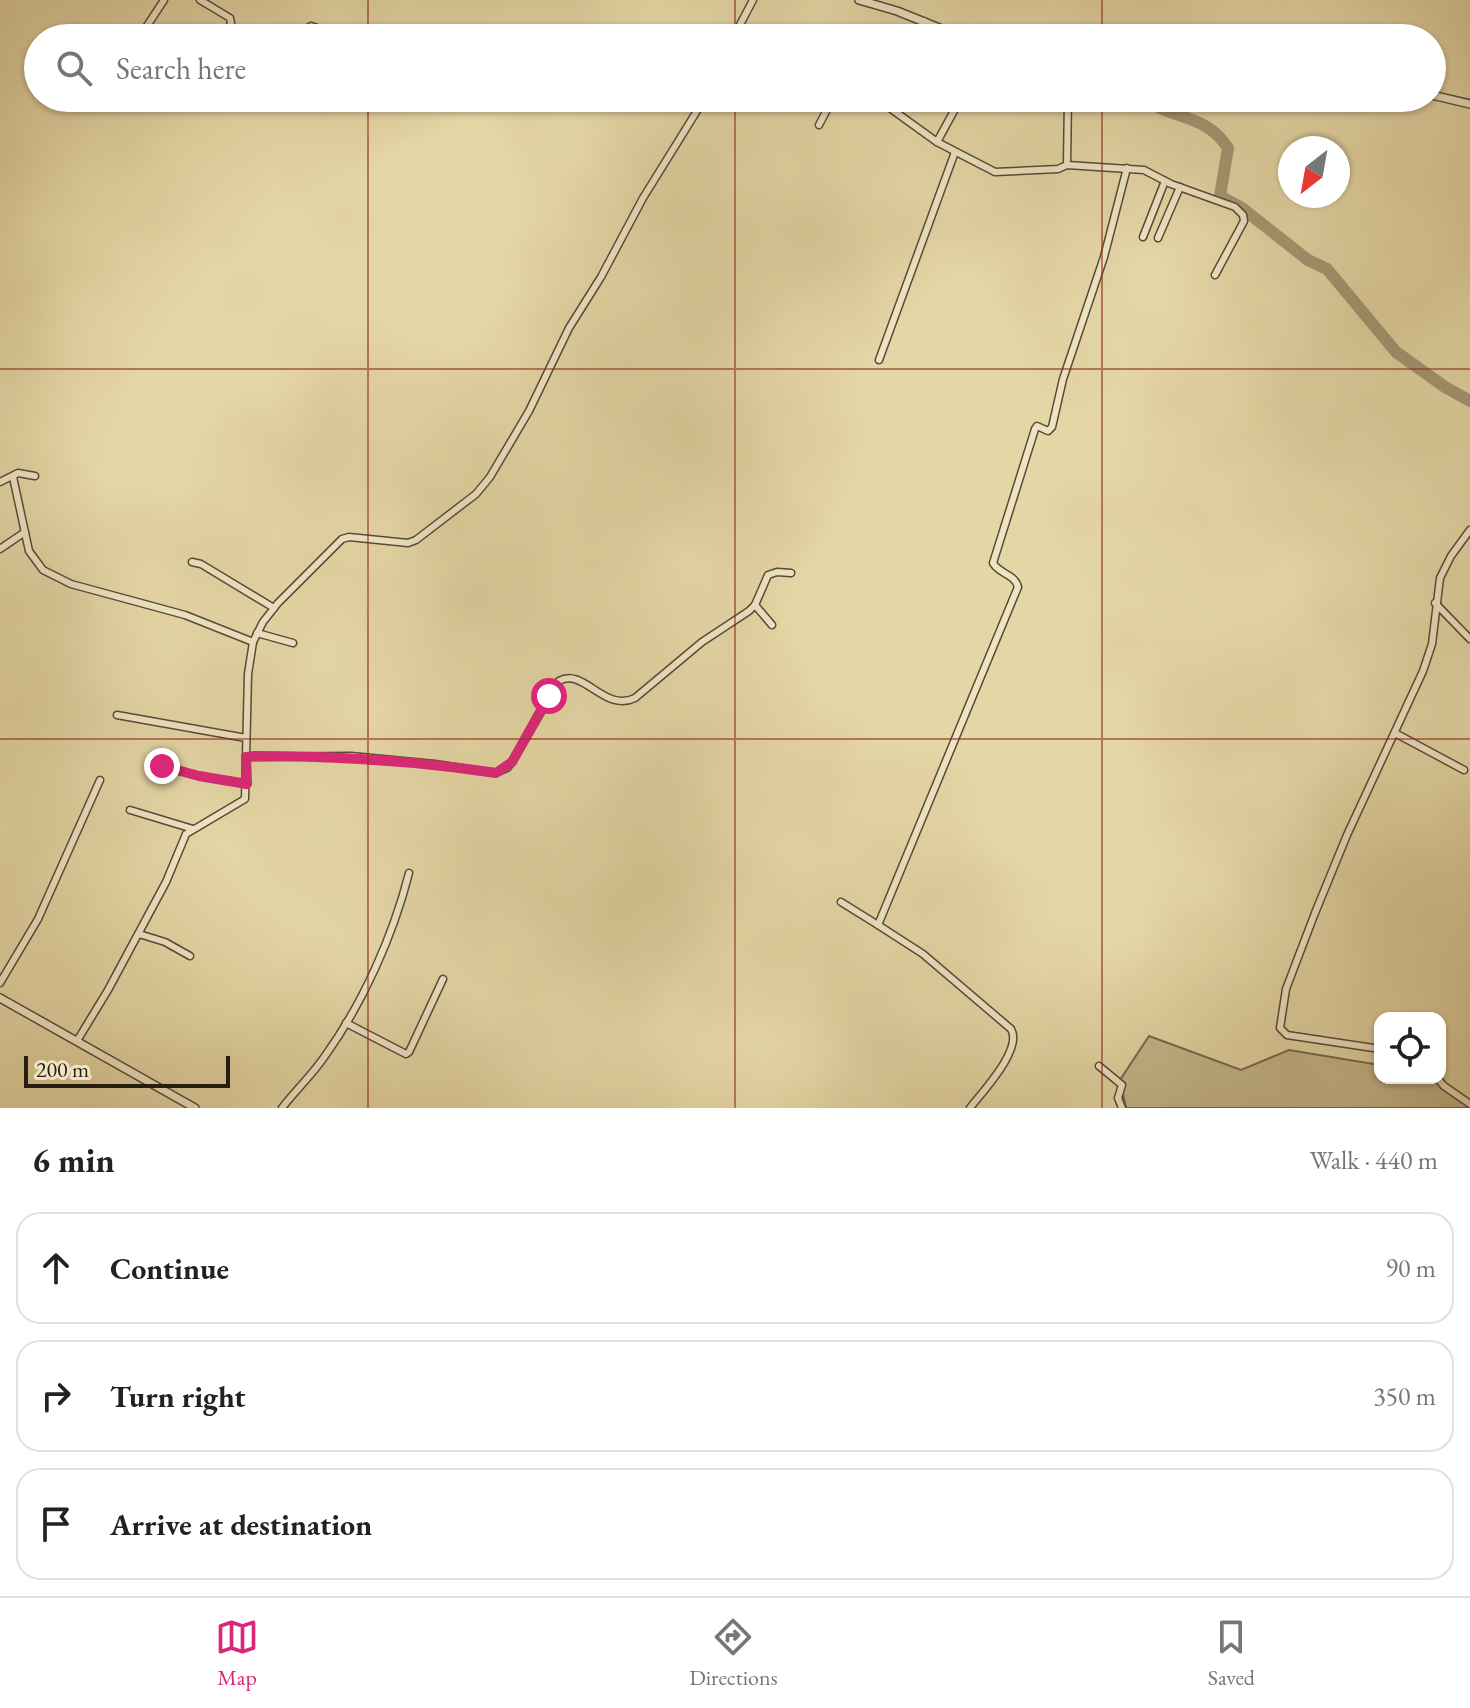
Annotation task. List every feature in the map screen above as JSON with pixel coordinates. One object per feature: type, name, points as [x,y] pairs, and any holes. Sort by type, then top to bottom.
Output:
[{"type":"street","points":[[148,24],[164,0]]},
{"type":"street","points":[[200,0],[230,18],[231,24]]},
{"type":"street","points":[[740,24],[753,0]]},
{"type":"street","points":[[859,0],[931,24]]},
{"type":"street","points":[[1446,98],[1470,104]]},
{"type":"street","points":[[77,1041],[139,934],[170,874],[181,845],[193,829],[244,801],[247,784],[248,674],[257,633],[295,584],[342,539],[349,537],[397,544],[416,540],[476,494],[515,436],[569,328],[696,112]]},
{"type":"street","points":[[819,125],[826,112]]},
{"type":"street","points":[[898,112],[937,142],[1002,173],[1061,169],[1067,165],[1144,170],[1227,204],[1243,215],[1244,221],[1215,275]]},
{"type":"street","points":[[937,142],[953,112]]},
{"type":"street","points":[[1067,165],[1068,112]]},
{"type":"street","points":[[879,360],[955,152]]},
{"type":"street","points":[[878,925],[1018,587],[1015,579],[997,569],[993,563],[1035,427],[1048,431],[1052,427],[1063,379],[1104,257],[1127,168]]},
{"type":"street","points":[[1143,237],[1165,181]]},
{"type":"street","points":[[1158,238],[1180,187]]},
{"type":"street","points":[[0,482],[20,473],[35,476]]},
{"type":"street","points":[[13,477],[29,551],[38,566],[59,579],[116,598],[185,615],[253,642]]},
{"type":"street","points":[[1374,1048],[1287,1035],[1279,1023],[1286,989],[1299,953],[1347,835],[1430,653],[1442,570],[1470,530]]},
{"type":"street","points":[[0,549],[25,532]]},
{"type":"street","points":[[192,562],[201,564],[274,608]]},
{"type":"street","points":[[246,757],[351,756],[496,773],[512,762],[559,681],[566,677],[574,678],[612,700],[625,702],[635,698],[702,642],[741,618],[755,605],[768,575],[791,573]]},
{"type":"street","points":[[1435,603],[1470,639]]},
{"type":"street","points":[[755,605],[772,625]]},
{"type":"street","points":[[257,633],[293,643]]},
{"type":"street","points":[[117,715],[246,738]]},
{"type":"street","points":[[1395,733],[1464,770]]},
{"type":"street","points":[[162,766],[247,784]]},
{"type":"street","points":[[0,983],[38,919],[100,780]]},
{"type":"street","points":[[130,810],[193,829]]},
{"type":"street","points":[[282,1108],[324,1058],[346,1023],[389,941],[409,873]]},
{"type":"street","points":[[841,902],[923,954],[1014,1035],[1012,1048],[970,1108]]},
{"type":"street","points":[[139,934],[165,942],[190,956]]},
{"type":"street","points":[[346,1023],[406,1054],[443,979]]},
{"type":"street","points":[[0,998],[195,1108]]},
{"type":"street","points":[[1099,1066],[1122,1085],[1118,1098],[1122,1108]]},
{"type":"street","points":[[1443,1084],[1470,1104]]},
{"type":"shaded area","points":[[1149,1036],[1241,1070],[1289,1050],[1374,1064],[1374,1084],[1442,1084],[1470,1108],[1126,1108],[1120,1080]]},
{"type":"waterway","points":[[1171,112],[1213,131],[1228,148],[1220,196],[1242,208],[1308,260],[1327,269],[1396,352],[1470,401]]},
{"type":"route","points":[[162,766],[247,784],[246,757],[255,756],[351,756],[496,773],[512,762],[549,696]]}]
